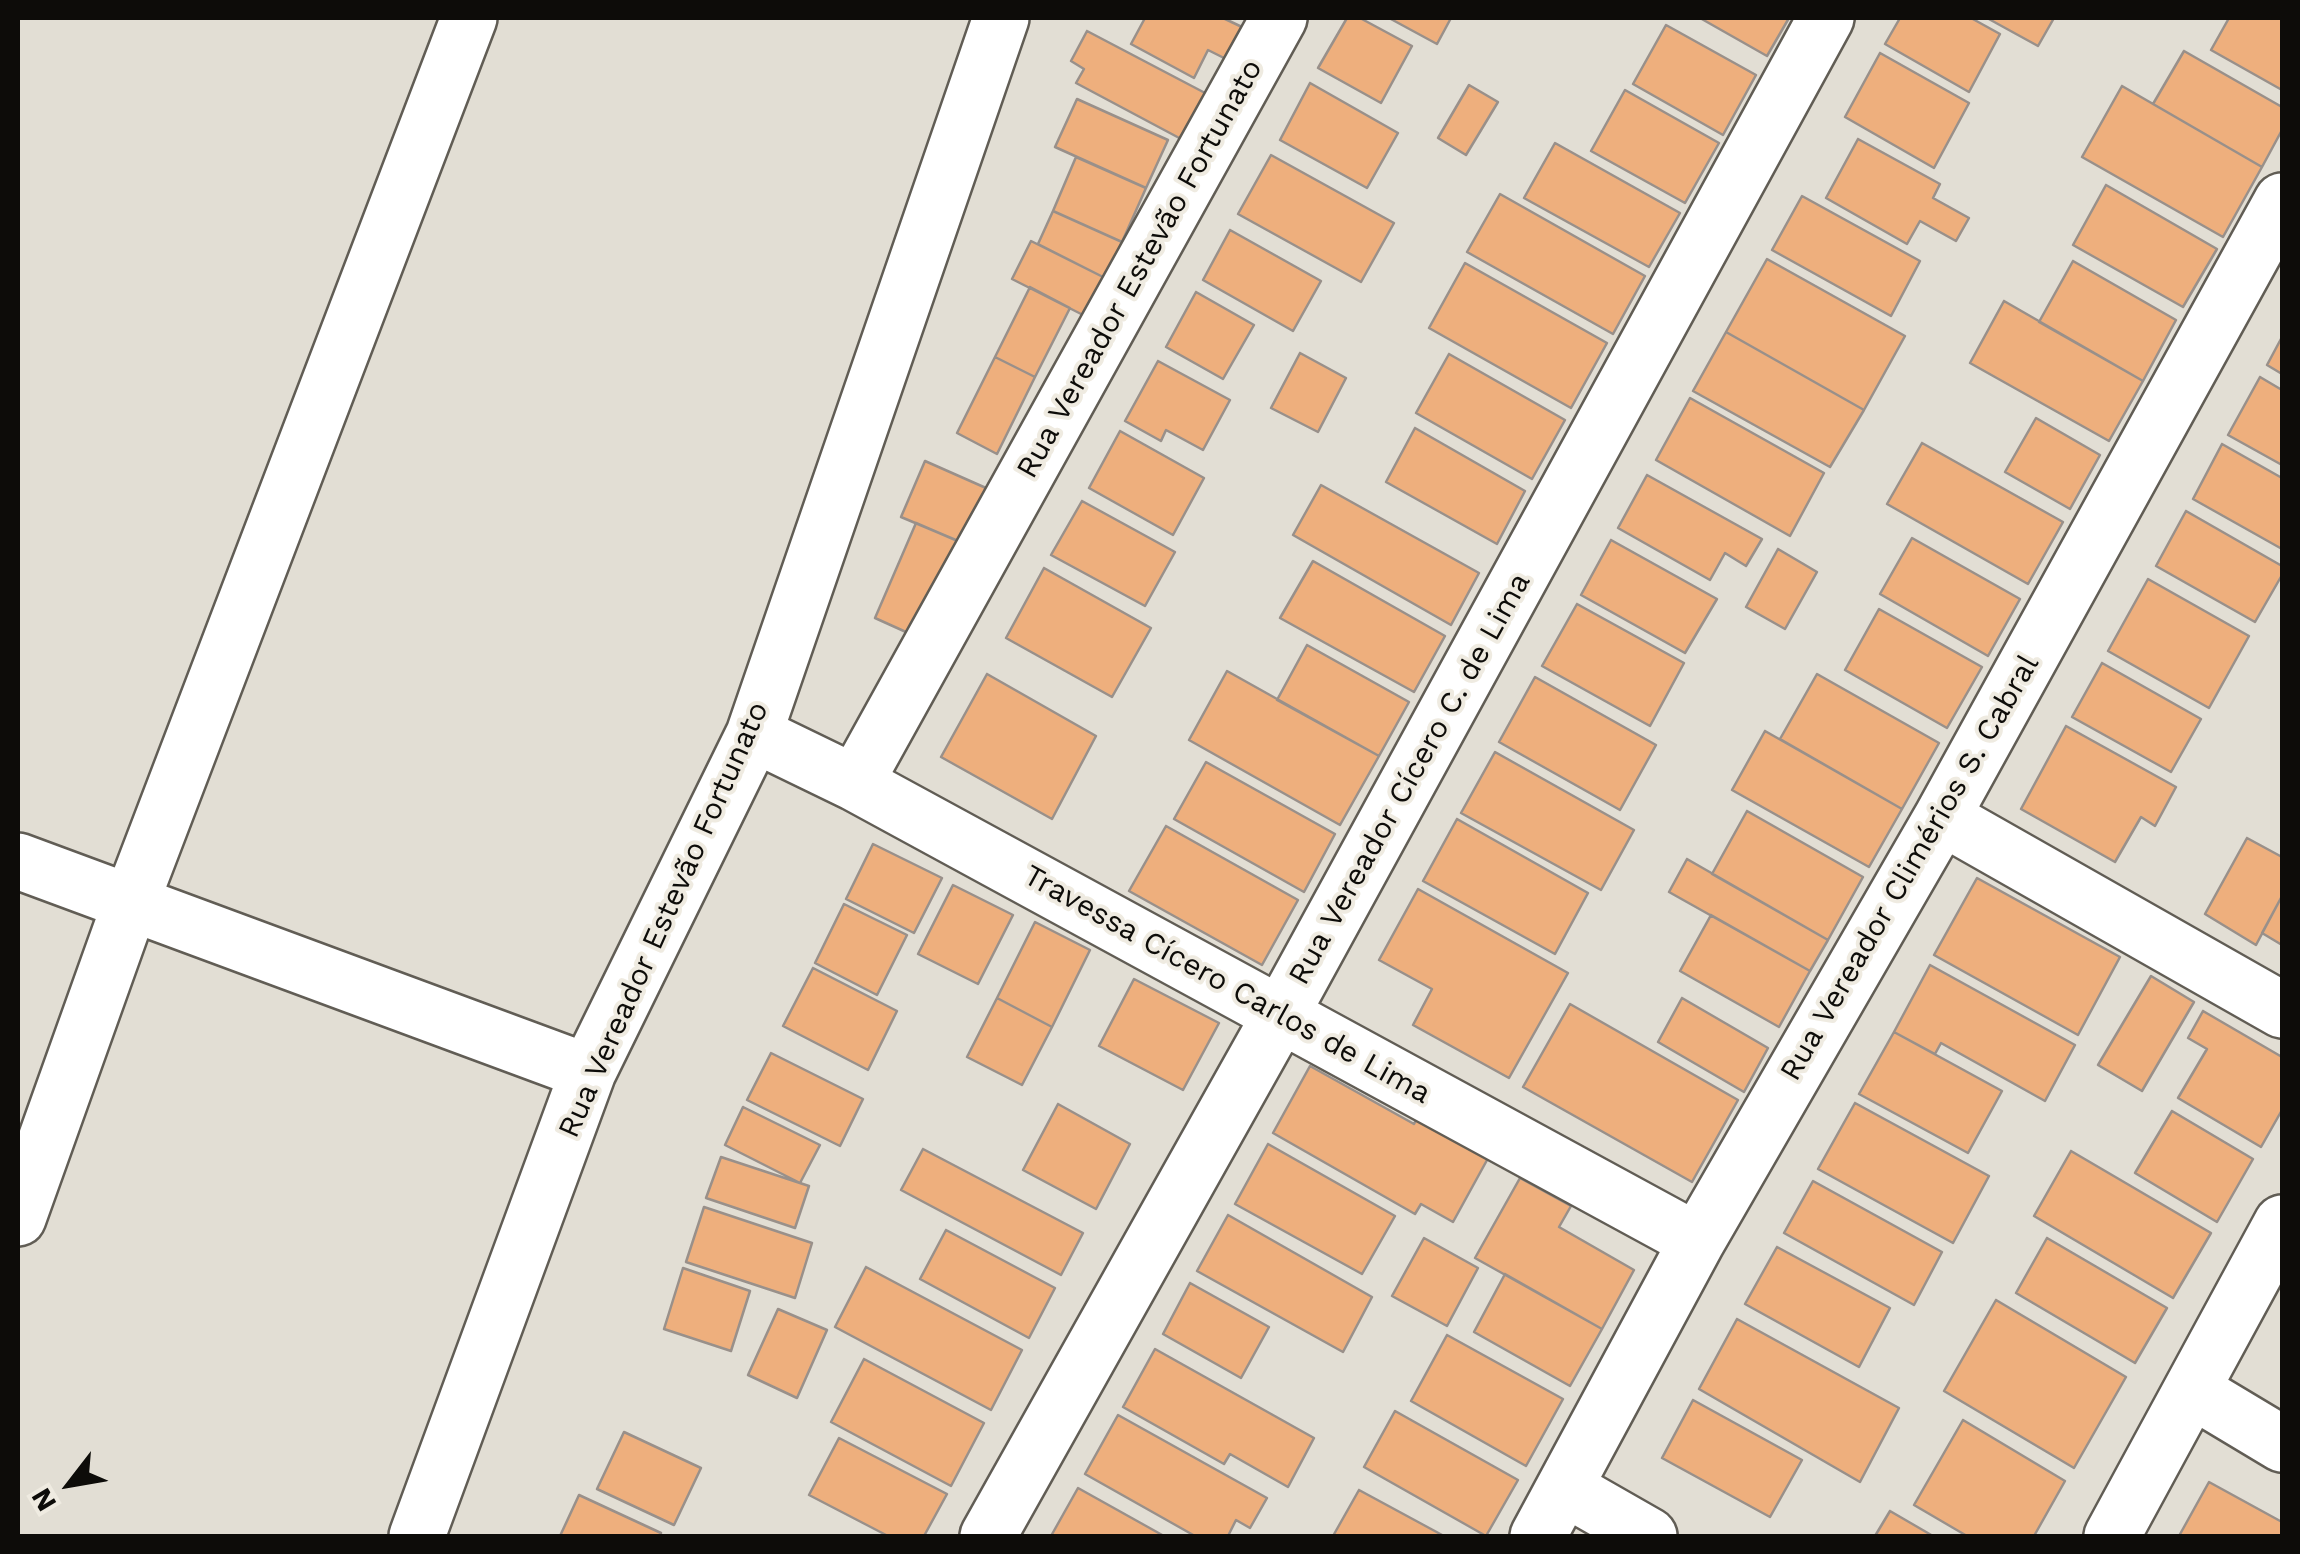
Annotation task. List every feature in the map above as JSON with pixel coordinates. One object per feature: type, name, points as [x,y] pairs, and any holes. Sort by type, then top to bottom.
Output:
[{"type":"street","points":[[18,1218],[130,902],[469,18]]},
{"type":"street","name":"Rua Vereador Estevão Fortunato","points":[[417,1536],[588,1072],[754,734],[1002,18]]},
{"type":"street","name":"Rua Vereador Estevão Fortunato","points":[[854,783],[1279,18]]},
{"type":"street","name":"Rua Vereador Cícero C. de Lima","points":[[988,1536],[1281,1014],[1826,18]]},
{"type":"street","name":"Rua Vereador Climérios S. Cabral","points":[[1538,1536],[1697,1241],[1942,817],[2282,200]]},
{"type":"street","name":"Travessa Cícero Carlos de Lima","points":[[754,734],[854,783],[1697,1241]]},
{"type":"street","points":[[1942,817],[2282,1010]]},
{"type":"street","points":[[18,861],[588,1072]]},
{"type":"street","points":[[2112,1536],[2282,1223]]},
{"type":"street","points":[[2192,1390],[2282,1444]]},
{"type":"street","points":[[1565,1488],[1650,1536]]},
{"type":"building","points":[[1145,18],[1223,18],[1242,27],[1226,59],[1208,50],[1194,78],[1131,44]]},
{"type":"building","points":[[1347,18],[1360,18],[1412,46],[1381,103],[1318,68]]},
{"type":"building","points":[[1389,18],[1451,18],[1437,44]]},
{"type":"building","points":[[1700,18],[1789,18],[1767,56]]},
{"type":"building","points":[[1900,18],[1971,18],[2000,34],[1969,92],[1885,44]]},
{"type":"building","points":[[1987,18],[2054,18],[2038,46]]},
{"type":"building","points":[[2229,18],[2282,18],[2282,90],[2211,50]]},
{"type":"building","points":[[1666,25],[1756,75],[1723,135],[1633,84]]},
{"type":"building","points":[[1087,31],[1207,94],[1183,140],[1076,83],[1084,69],[1071,61]]},
{"type":"building","points":[[2184,51],[2282,107],[2282,130],[2262,167],[2153,104]]},
{"type":"building","points":[[1880,53],[1969,103],[1934,168],[1845,117]]},
{"type":"building","points":[[1310,83],[1398,133],[1367,188],[1280,140]]},
{"type":"building","points":[[1469,85],[1498,102],[1466,155],[1438,138]]},
{"type":"building","points":[[2122,86],[2262,167],[2223,237],[2082,157]]},
{"type":"building","points":[[1625,90],[1719,143],[1685,203],[1591,151]]},
{"type":"building","points":[[1077,99],[1168,140],[1146,188],[1055,147]]},
{"type":"building","points":[[1858,139],[1940,184],[1933,198],[1969,218],[1956,241],[1920,221],[1907,244],[1826,198]]},
{"type":"building","points":[[1555,143],[1680,213],[1649,267],[1524,198]]},
{"type":"building","points":[[1271,155],[1394,223],[1361,282],[1238,214]]},
{"type":"building","points":[[1076,157],[1146,188],[1122,242],[1053,211]]},
{"type":"building","points":[[2106,185],[2217,249],[2183,307],[2073,245]]},
{"type":"building","points":[[1500,194],[1645,276],[1613,334],[1467,252]]},
{"type":"building","points":[[1802,196],[1920,261],[1891,316],[1772,250]]},
{"type":"building","points":[[1053,211],[1122,242],[1105,278],[1038,244]]},
{"type":"building","points":[[1230,230],[1321,281],[1293,331],[1203,280]]},
{"type":"building","points":[[1031,241],[1105,278],[1089,318],[1012,279]]},
{"type":"building","points":[[1767,259],[1905,336],[1864,410],[1726,332]]},
{"type":"building","points":[[2073,261],[2176,320],[2143,381],[2039,322]]},
{"type":"building","points":[[1465,263],[1607,343],[1571,408],[1429,328]]},
{"type":"building","points":[[1030,287],[1070,308],[1035,377],[995,357]]},
{"type":"building","points":[[1196,292],[1254,325],[1223,379],[1166,347]]},
{"type":"building","points":[[2004,301],[2143,381],[2109,441],[1970,363]]},
{"type":"building","points":[[1726,332],[1864,410],[1830,467],[1693,391]]},
{"type":"building","points":[[2282,337],[2282,374],[2267,365]]},
{"type":"building","points":[[1300,353],[1346,378],[1318,432],[1271,408]]},
{"type":"building","points":[[1449,354],[1565,420],[1532,479],[1416,413]]},
{"type":"building","points":[[995,357],[1035,377],[997,454],[957,433]]},
{"type":"building","points":[[1158,361],[1230,400],[1203,450],[1166,430],[1161,441],[1125,421]]},
{"type":"building","points":[[2260,377],[2282,390],[2282,465],[2228,435]]},
{"type":"building","points":[[1690,398],[1824,473],[1790,536],[1656,460]]},
{"type":"building","points":[[2036,418],[2100,455],[2070,509],[2005,472]]},
{"type":"building","points":[[1415,428],[1525,491],[1497,544],[1386,482]]},
{"type":"building","points":[[1120,431],[1204,478],[1173,535],[1089,488]]},
{"type":"building","points":[[1922,443],[2063,522],[2028,584],[1887,504]]},
{"type":"building","points":[[2222,444],[2282,478],[2282,549],[2193,499]]},
{"type":"building","points":[[925,461],[986,488],[963,543],[901,517]]},
{"type":"building","points":[[1647,475],[1762,539],[1746,566],[1725,553],[1710,580],[1618,528]]},
{"type":"building","points":[[1321,485],[1479,573],[1451,625],[1293,535]]},
{"type":"building","points":[[1082,501],[1175,552],[1145,606],[1051,555]]},
{"type":"building","points":[[2186,511],[2282,566],[2282,575],[2255,622],[2156,566]]},
{"type":"building","points":[[916,523],[960,542],[917,637],[875,618]]},
{"type":"building","points":[[1912,538],[2020,599],[1988,656],[1880,594]]},
{"type":"building","points":[[1611,540],[1717,599],[1685,653],[1581,595]]},
{"type":"building","points":[[1778,549],[1817,572],[1785,629],[1746,607]]},
{"type":"building","points":[[1313,561],[1445,636],[1414,692],[1280,618]]},
{"type":"building","points":[[1044,568],[1151,628],[1112,697],[1006,638]]},
{"type":"building","points":[[2148,579],[2249,636],[2209,708],[2108,651]]},
{"type":"building","points":[[1577,604],[1684,663],[1650,726],[1542,666]]},
{"type":"building","points":[[1879,609],[1982,667],[1947,728],[1845,670]]},
{"type":"building","points":[[1307,645],[1409,702],[1379,756],[1277,700]]},
{"type":"building","points":[[2102,663],[2201,719],[2171,772],[2072,717]]},
{"type":"building","points":[[1227,671],[1379,756],[1340,825],[1189,740]]},
{"type":"building","points":[[987,674],[1096,736],[1052,819],[941,757]]},
{"type":"building","points":[[1817,674],[1939,743],[1902,809],[1780,739]]},
{"type":"building","points":[[1535,677],[1656,745],[1620,810],[1499,742]]},
{"type":"building","points":[[2066,726],[2176,787],[2155,826],[2141,817],[2115,862],[2021,809]]},
{"type":"building","points":[[1765,731],[1902,809],[1869,867],[1732,790]]},
{"type":"building","points":[[1495,752],[1634,830],[1601,890],[1461,813]]},
{"type":"building","points":[[1206,762],[1335,834],[1304,892],[1174,819]]},
{"type":"building","points":[[1747,811],[1863,877],[1828,940],[1712,874]]},
{"type":"building","points":[[1457,819],[1588,893],[1555,954],[1423,881]]},
{"type":"building","points":[[1166,826],[1298,900],[1262,965],[1129,891]]},
{"type":"building","points":[[2247,838],[2282,857],[2282,896],[2256,945],[2205,914]]},
{"type":"building","points":[[873,844],[942,878],[914,933],[846,899]]},
{"type":"building","points":[[1687,859],[1828,940],[1810,971],[1669,892]]},
{"type":"building","points":[[1977,878],[2120,957],[2078,1035],[1934,955]]},
{"type":"building","points":[[953,885],[1013,915],[978,984],[918,954]]},
{"type":"building","points":[[1418,889],[1568,973],[1509,1078],[1413,1025],[1432,989],[1379,960]]},
{"type":"building","points":[[2282,896],[2282,945],[2262,933]]},
{"type":"building","points":[[844,904],[907,935],[877,995],[815,963]]},
{"type":"building","points":[[1711,915],[1810,971],[1779,1027],[1680,971]]},
{"type":"building","points":[[1035,922],[1090,950],[1052,1027],[997,998]]},
{"type":"building","points":[[1930,965],[2075,1045],[2045,1101],[1941,1043],[1935,1054],[1894,1032]]},
{"type":"building","points":[[813,968],[897,1011],[868,1070],[783,1026]]},
{"type":"building","points":[[2151,976],[2194,1002],[2142,1091],[2098,1065]]},
{"type":"building","points":[[1134,979],[1219,1023],[1183,1090],[1099,1046]]},
{"type":"building","points":[[997,998],[1052,1027],[1022,1085],[967,1057]]},
{"type":"building","points":[[1682,998],[1768,1048],[1744,1092],[1658,1042]]},
{"type":"building","points":[[1570,1004],[1738,1100],[1692,1182],[1523,1087]]},
{"type":"building","points":[[2203,1011],[2282,1057],[2282,1110],[2261,1147],[2178,1098],[2207,1049],[2188,1038]]},
{"type":"building","points":[[1894,1032],[2002,1091],[1968,1153],[1859,1094]]},
{"type":"building","points":[[771,1053],[863,1099],[840,1146],[747,1100]]},
{"type":"building","points":[[1310,1066],[1414,1124],[1421,1111],[1492,1151],[1453,1222],[1421,1204],[1415,1214],[1273,1133]]},
{"type":"building","points":[[1855,1103],[1989,1176],[1953,1243],[1818,1169]]},
{"type":"building","points":[[1058,1104],[1130,1144],[1096,1209],[1023,1170]]},
{"type":"building","points":[[743,1107],[820,1145],[800,1183],[725,1145]]},
{"type":"building","points":[[2172,1111],[2253,1159],[2217,1222],[2135,1173]]},
{"type":"building","points":[[1268,1144],[1395,1216],[1362,1274],[1235,1204]]},
{"type":"building","points":[[923,1149],[1083,1233],[1061,1275],[901,1190]]},
{"type":"building","points":[[2071,1151],[2211,1233],[2173,1298],[2034,1216]]},
{"type":"building","points":[[721,1157],[809,1186],[795,1228],[706,1198]]},
{"type":"building","points":[[1520,1178],[1571,1206],[1559,1227],[1634,1270],[1602,1329],[1475,1258]]},
{"type":"building","points":[[1813,1181],[1942,1252],[1914,1305],[1784,1233]]},
{"type":"building","points":[[704,1207],[812,1243],[795,1298],[686,1262]]},
{"type":"building","points":[[1228,1215],[1372,1297],[1343,1352],[1197,1271]]},
{"type":"building","points":[[946,1230],[1055,1288],[1029,1338],[920,1279]]},
{"type":"building","points":[[1424,1238],[1478,1268],[1447,1326],[1392,1296]]},
{"type":"building","points":[[2047,1238],[2167,1308],[2135,1363],[2016,1293]]},
{"type":"building","points":[[1777,1247],[1890,1308],[1859,1367],[1745,1304]]},
{"type":"building","points":[[866,1267],[1022,1350],[991,1410],[835,1327]]},
{"type":"building","points":[[683,1268],[750,1291],[731,1351],[664,1329]]},
{"type":"building","points":[[1505,1274],[1602,1329],[1570,1386],[1474,1332]]},
{"type":"building","points":[[1190,1283],[1269,1327],[1241,1378],[1163,1334]]},
{"type":"building","points":[[1996,1300],[2126,1377],[2074,1468],[1944,1391]]},
{"type":"building","points":[[778,1309],[827,1330],[797,1398],[748,1375]]},
{"type":"building","points":[[1737,1319],[1899,1408],[1860,1482],[1699,1389]]},
{"type":"building","points":[[1447,1335],[1563,1399],[1526,1466],[1411,1401]]},
{"type":"building","points":[[1155,1349],[1314,1438],[1288,1487],[1230,1454],[1224,1464],[1123,1407]]},
{"type":"building","points":[[864,1359],[984,1423],[951,1486],[831,1422]]},
{"type":"building","points":[[1693,1400],[1802,1460],[1770,1517],[1662,1458]]},
{"type":"building","points":[[1395,1411],[1518,1480],[1486,1536],[1364,1467]]},
{"type":"building","points":[[1118,1415],[1267,1498],[1250,1528],[1236,1520],[1228,1536],[1195,1536],[1085,1474]]},
{"type":"building","points":[[1963,1420],[2065,1481],[2034,1536],[1967,1536],[1914,1505]]},
{"type":"building","points":[[624,1432],[701,1468],[674,1525],[597,1489]]},
{"type":"building","points":[[839,1438],[947,1494],[924,1536],[888,1536],[809,1495]]},
{"type":"building","points":[[2209,1482],[2282,1522],[2282,1536],[2179,1536]]},
{"type":"building","points":[[1078,1488],[1164,1536],[1051,1536]]},
{"type":"building","points":[[1359,1490],[1444,1536],[1333,1536]]},
{"type":"building","points":[[579,1495],[661,1533],[660,1536],[560,1536]]},
{"type":"building","points":[[1890,1511],[1933,1536],[1875,1536]]}]
